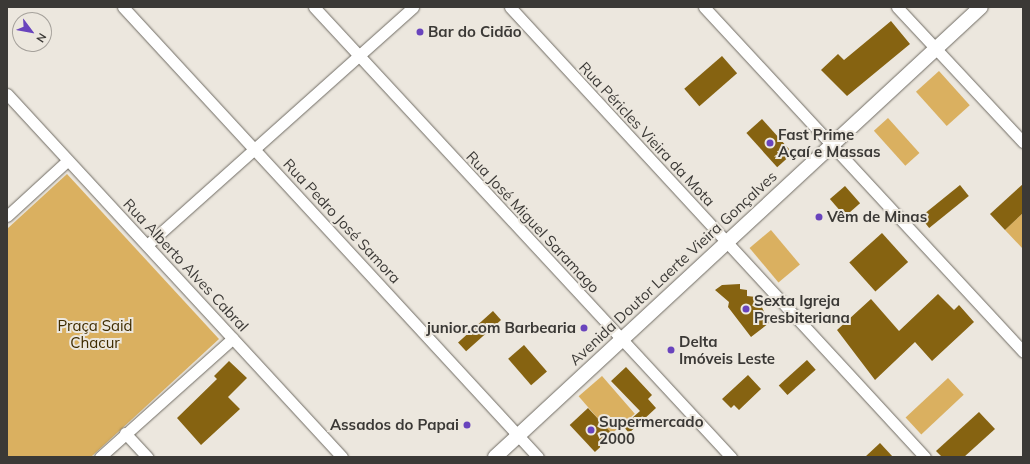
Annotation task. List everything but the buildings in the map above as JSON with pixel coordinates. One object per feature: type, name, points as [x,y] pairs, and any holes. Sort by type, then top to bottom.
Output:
[{"type":"street","name":"Rua Pedro José Samora","points":[[123,7],[257,150],[538,457]]},
{"type":"street","name":"Rua José Miguel Saramago","points":[[314,7],[731,457]]},
{"type":"street","points":[[147,245],[257,150],[413,7]]},
{"type":"street","name":"Rua Péricles Vieira da Mota","points":[[510,7],[925,457]]},
{"type":"street","points":[[704,7],[1023,352]]},
{"type":"street","points":[[897,7],[1023,142]]},
{"type":"street","name":"Avenida Doutor Laerte Vieira Gonçalves","points":[[495,457],[831,144],[981,7]]},
{"type":"street","name":"Rua Alberto Alves Cabral","points":[[7,94],[342,457]]},
{"type":"street","points":[[7,216],[68,161]]},
{"type":"street","points":[[100,457],[125,433],[233,338]]},
{"type":"street","points":[[125,433],[147,457]]},
{"type":"green space","points":[[939,71],[970,105],[947,126],[916,92]]},
{"type":"green space","points":[[888,118],[919,153],[905,166],[874,131]]},
{"type":"green space","name":"Praça Said Chacur","points":[[67,174],[219,339],[91,457],[7,457],[7,229]]},
{"type":"green space","points":[[1023,213],[1023,249],[1005,230]]},
{"type":"green space","points":[[771,230],[800,264],[778,282],[750,248]]},
{"type":"green space","points":[[602,376],[635,414],[611,434],[579,396]]},
{"type":"green space","points":[[948,378],[964,395],[921,434],[906,418]]},
{"type":"place","name":"Bar do Cidão","points":[[420,32]]},
{"type":"place","name":"Fast Prime Açaí e Massas","points":[[770,143]]},
{"type":"place","name":"Vêm de Minas","points":[[819,217]]},
{"type":"place","name":"Sexta Igreja Presbiteriana","points":[[746,309]]},
{"type":"place","name":"junior.com Barbearia","points":[[584,328]]},
{"type":"place","name":"Delta Imóveis Leste","points":[[671,350]]},
{"type":"place","name":"Assados do Papai","points":[[467,425]]},
{"type":"place","name":"Supermercado 2000","points":[[591,430]]}]
